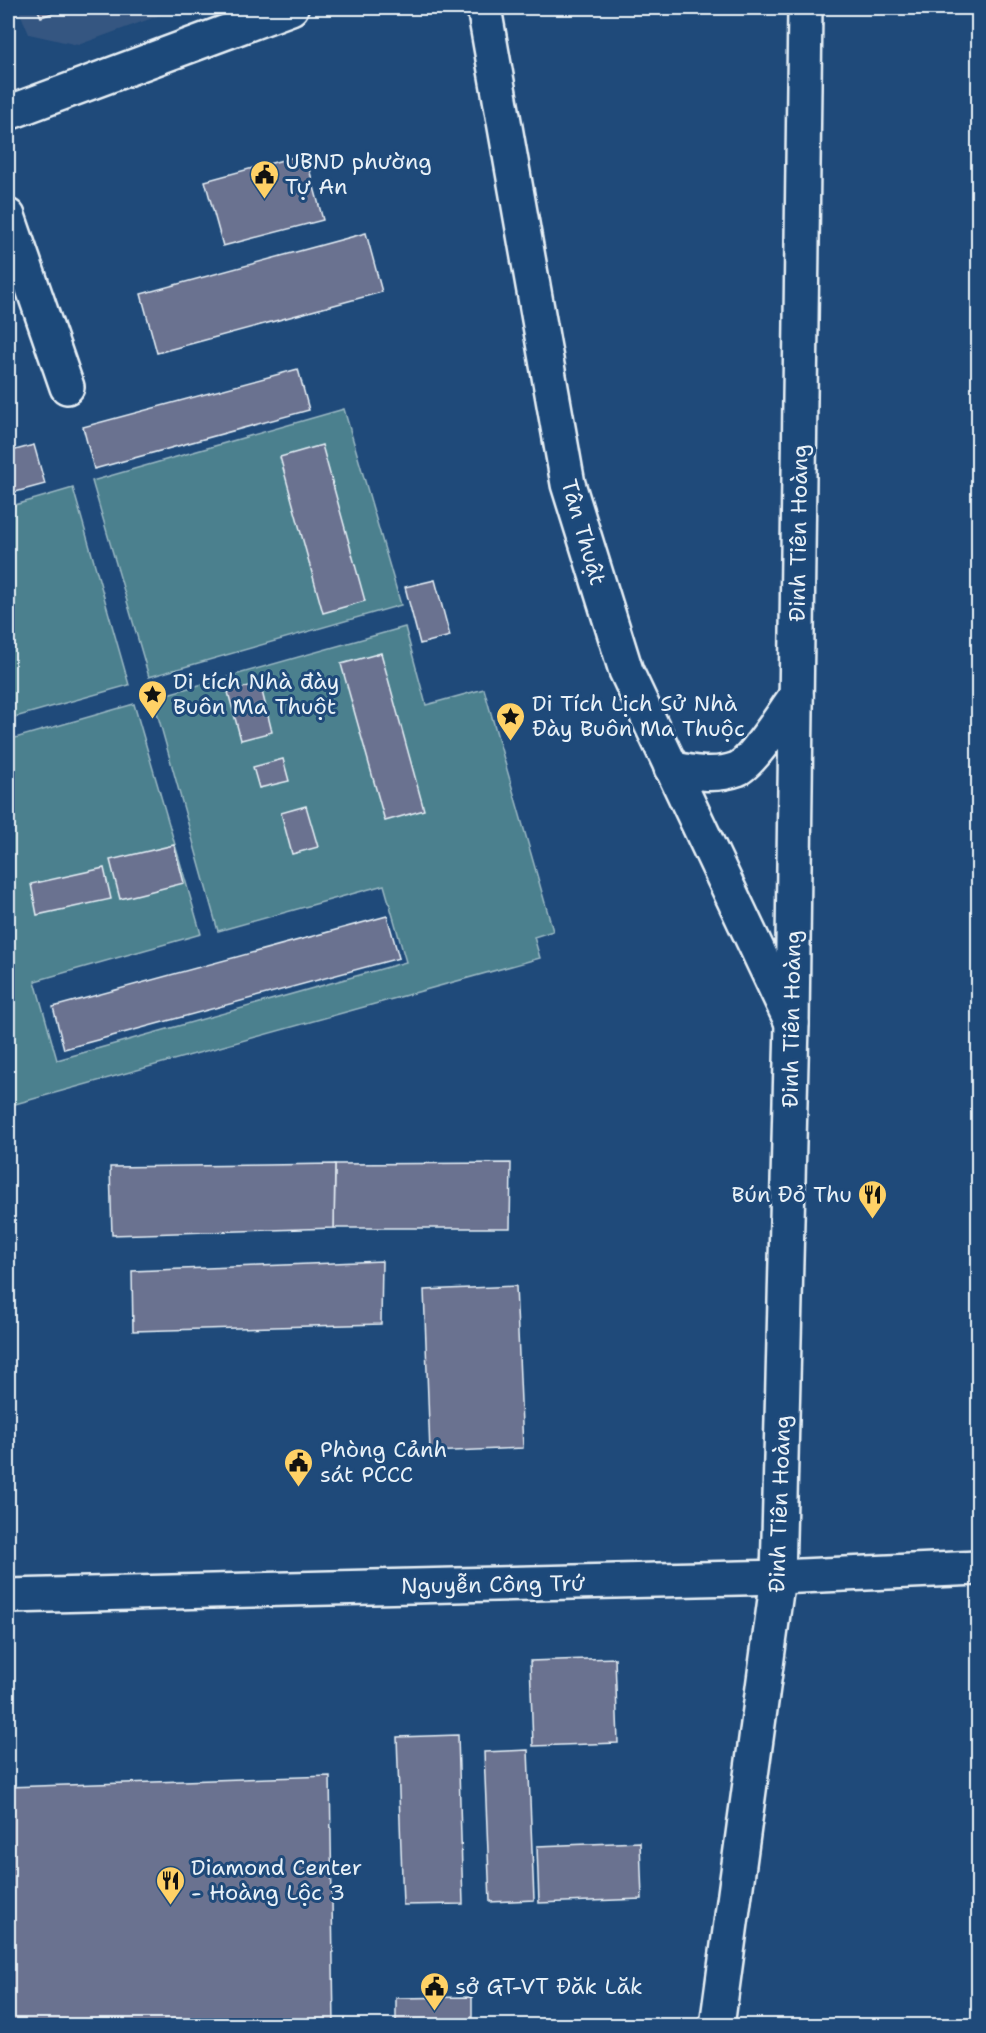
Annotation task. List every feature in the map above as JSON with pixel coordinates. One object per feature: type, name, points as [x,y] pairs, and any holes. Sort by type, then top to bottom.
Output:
[{"type":"street","points":[[8,110],[291,8]]},
{"type":"street","name":"Tân Thuật","points":[[484,8],[568,484],[626,671],[792,1023]]},
{"type":"street","name":"Đinh Tiên Hoàng","points":[[717,2025],[778,1577],[792,1023],[805,8]]},
{"type":"street","points":[[8,216],[67,387]]},
{"type":"street","points":[[671,768],[715,774],[738,769],[750,759],[796,696]]},
{"type":"street","name":"Nguyễn Công Trứ","points":[[8,1596],[778,1577],[978,1568]]},
{"type":"shaded area","points":[[18,8],[180,8],[78,45],[29,34]]},
{"type":"green space","points":[[344,409],[401,605],[149,677],[92,481]]},
{"type":"green space","points":[[73,488],[129,685],[8,719],[8,507]]},
{"type":"green space","points":[[405,627],[426,705],[484,689],[553,931],[534,937],[540,958],[8,1106],[8,740],[134,704],[201,934],[35,981],[57,1060],[406,962],[384,885],[218,931],[153,698]]},
{"type":"building","points":[[37,8],[68,8],[41,17]]},
{"type":"building","name":"UBND phường Tự An","points":[[305,154],[323,220],[223,246],[205,181]]},
{"type":"building","points":[[366,233],[382,292],[157,353],[141,294]]},
{"type":"building","points":[[298,369],[309,410],[94,469],[83,427]]},
{"type":"building","points":[[34,445],[45,484],[8,494],[8,452]]},
{"type":"building","points":[[322,445],[365,601],[323,613],[280,457]]},
{"type":"building","points":[[435,580],[450,636],[420,644],[405,587]]},
{"type":"building","points":[[381,653],[424,810],[385,821],[341,664]]},
{"type":"building","points":[[260,683],[272,732],[241,740],[228,692]]},
{"type":"building","points":[[283,759],[289,781],[259,788],[253,767]]},
{"type":"building","points":[[306,806],[318,847],[292,854],[281,813]]},
{"type":"building","points":[[174,845],[184,883],[120,899],[110,860]]},
{"type":"building","points":[[104,868],[111,899],[37,915],[31,884]]},
{"type":"building","points":[[387,916],[399,958],[64,1049],[53,1007]]},
{"type":"building","points":[[511,1163],[510,1228],[334,1228],[335,1164]]},
{"type":"building","points":[[335,1164],[334,1228],[112,1235],[110,1167]]},
{"type":"building","points":[[382,1261],[381,1324],[133,1331],[132,1271]]},
{"type":"building","points":[[516,1286],[523,1448],[430,1452],[424,1290]]},
{"type":"building","points":[[615,1658],[618,1743],[533,1746],[530,1661]]},
{"type":"building","points":[[458,1735],[463,1904],[403,1905],[397,1737]]},
{"type":"building","points":[[528,1750],[534,1900],[490,1902],[484,1752]]},
{"type":"building","name":"Diamond Center - Hoàng Lộc 3","points":[[330,1776],[334,2026],[8,2026],[8,1787]]},
{"type":"building","points":[[640,1842],[642,1899],[539,1903],[537,1846]]},
{"type":"building","name":"sở GT-VT Đăk Lăk","points":[[472,1997],[472,2026],[396,2026],[396,1998]]},
{"type":"place","name":"UBND phường Tự An","points":[[264,200]]},
{"type":"place","name":"Di tích Nhà đày Buôn Ma Thuột","points":[[152,720]]},
{"type":"place","name":"Di Tích Lịch Sử Nhà Đày Buôn Ma Thuộc","points":[[511,742]]},
{"type":"place","name":"Bún Đỏ Thu","points":[[873,1220]]},
{"type":"place","name":"Phòng Cảnh sát PCCC","points":[[299,1488]]},
{"type":"place","name":"Diamond Center - Hoàng Lộc 3","points":[[170,1906]]},
{"type":"place","name":"sở GT-VT Đăk Lăk","points":[[434,2012]]}]
